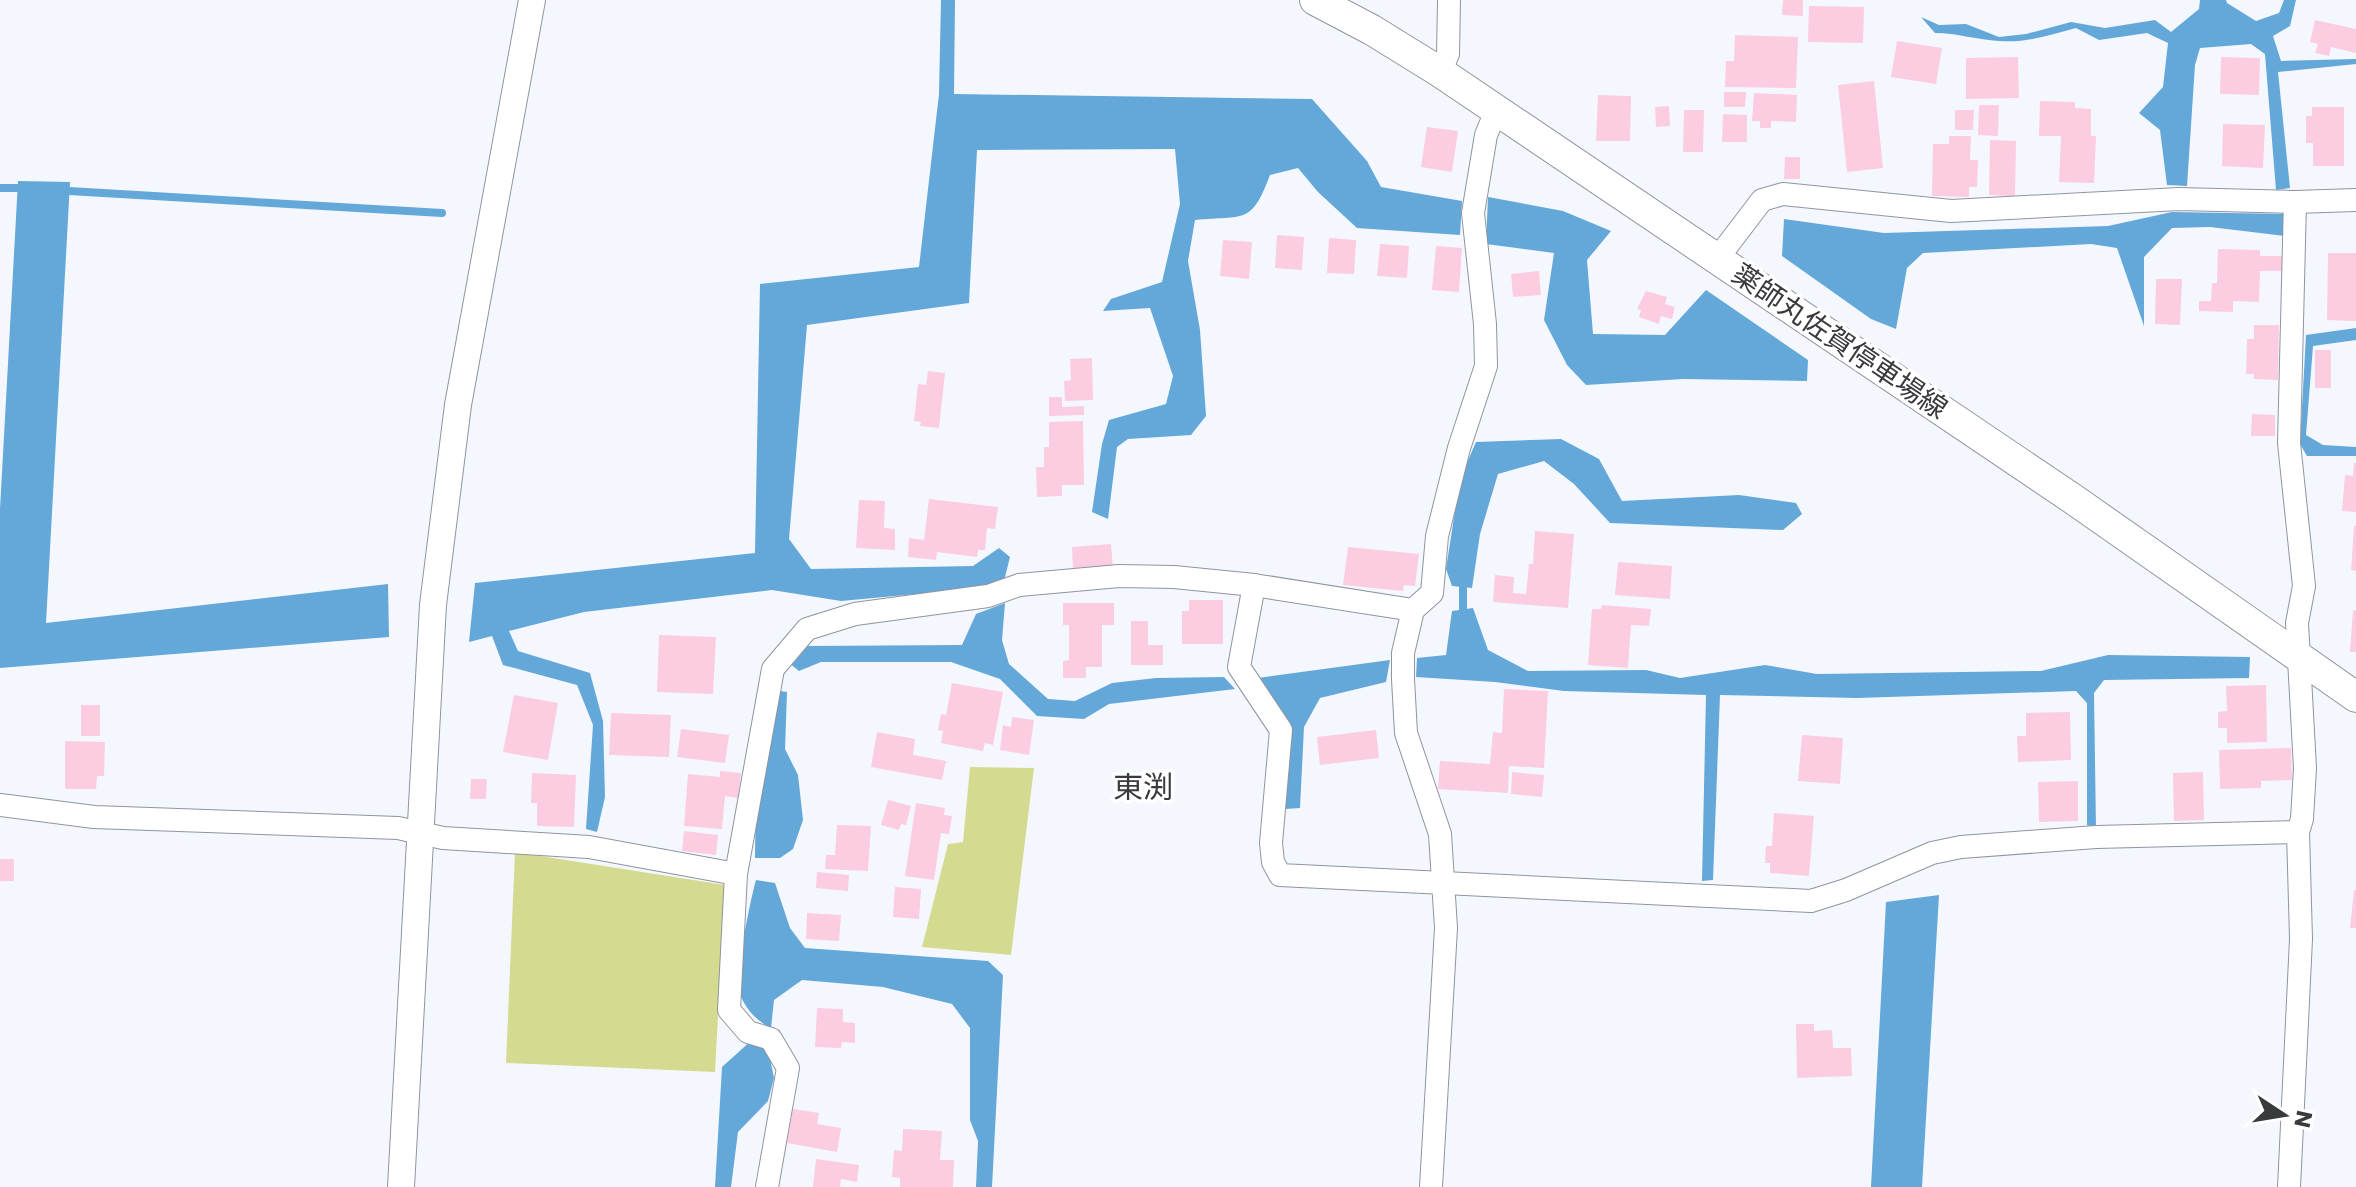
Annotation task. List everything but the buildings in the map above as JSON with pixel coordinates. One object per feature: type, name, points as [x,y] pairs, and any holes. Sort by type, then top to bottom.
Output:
[{"type":"main road","name":"薬師丸佐賀停車場線","points":[[1315,0],[1372,30],[1440,72],[2073,499],[2356,697]]},
{"type":"street","points":[[401,1187],[433,605],[458,405],[532,0]]},
{"type":"street","points":[[1440,72],[1448,54],[1449,0]]},
{"type":"street","points":[[1431,1187],[1446,928],[1444,885],[1440,834],[1406,733],[1403,653],[1413,610],[1432,593],[1437,536],[1459,448],[1486,366],[1485,324],[1474,220],[1486,135],[1496,111]]},
{"type":"street","points":[[1717,259],[1762,200],[1783,194],[1951,211],[2179,199],[2270,202],[2356,200]]},
{"type":"street","points":[[2289,1187],[2301,939],[2298,832],[2302,819],[2305,768],[2297,658],[2297,623],[2304,586],[2289,443],[2295,202]]},
{"type":"street","points":[[767,1187],[788,1068],[771,1039],[748,1032],[729,1010],[736,874],[773,669],[807,629],[855,614],[998,593],[1019,585],[1119,576],[1174,577],[1254,585],[1413,610]]},
{"type":"street","points":[[1254,585],[1239,667],[1281,730],[1271,843],[1273,862],[1280,875],[1811,901],[1846,890],[1932,853],[1961,847],[2096,837],[2298,832]]},
{"type":"street","points":[[0,805],[94,817],[398,828],[443,838],[589,847],[736,874]]},
{"type":"green space","points":[[970,767],[1034,768],[1011,955],[922,947],[948,844],[963,842]]},
{"type":"green space","points":[[515,852],[725,885],[715,1072],[506,1063]]},
{"type":"water","points":[[941,0],[955,0],[954,94],[1312,99],[1367,161],[1381,187],[1462,201],[1460,235],[1357,228],[1318,192],[1298,168],[1270,175],[1257,203],[1244,215],[1195,220],[1188,261],[1200,330],[1206,416],[1191,435],[1128,439],[1117,447],[1108,519],[1092,512],[1102,444],[1109,420],[1166,404],[1173,376],[1150,308],[1103,311],[1111,299],[1162,282],[1180,204],[1175,149],[977,150],[969,303],[807,325],[789,539],[811,569],[973,566],[999,548],[1010,557],[1004,581],[970,589],[841,601],[772,590],[584,612],[509,631],[518,651],[590,673],[603,721],[605,797],[597,832],[586,829],[593,725],[577,685],[503,665],[492,636],[469,642],[475,583],[755,553],[760,284],[919,267],[939,94]]},
{"type":"water","points":[[2200,0],[2226,0],[2256,21],[2279,13],[2284,0],[2296,0],[2290,26],[2273,36],[2281,61],[2356,59],[2356,64],[2278,72],[2290,188],[2276,190],[2265,54],[2251,44],[2200,48],[2195,65],[2187,186],[2167,185],[2160,130],[2139,113],[2163,87],[2168,43],[2147,33],[2099,40],[2076,28],[2029,40],[1991,40],[1935,33],[1921,17],[1939,25],[1966,24],[1999,37],[2026,34],[2071,22],[2105,28],[2155,20],[2171,32],[2199,9]]},
{"type":"water","points":[[18,181],[70,182],[46,623],[388,584],[389,637],[0,668],[0,509]]},
{"type":"water","points":[[1488,197],[1563,211],[1611,231],[1587,260],[1593,334],[1665,335],[1706,290],[1808,360],[1807,381],[1683,379],[1586,385],[1567,365],[1544,320],[1554,253],[1486,244]]},
{"type":"water","points":[[2172,212],[2288,214],[2285,236],[2210,227],[2172,228],[2144,257],[2144,326],[2117,248],[2091,244],[1923,253],[1907,268],[1896,329],[1871,319],[1782,256],[1784,219],[1884,233],[2108,226]]},
{"type":"water","points":[[2356,328],[2356,340],[2313,346],[2306,435],[2323,445],[2356,447],[2356,456],[2307,456],[2300,444],[2306,335]]},
{"type":"water","points":[[1561,439],[1599,459],[1622,501],[1739,495],[1796,503],[1802,514],[1783,530],[1610,523],[1574,484],[1544,461],[1498,474],[1480,534],[1472,588],[1452,586],[1446,569],[1460,479],[1476,442]]},
{"type":"water","points":[[1005,603],[1002,640],[1009,664],[1048,699],[1075,701],[1112,683],[1156,678],[1224,677],[1235,689],[1109,704],[1084,719],[1037,716],[1000,679],[951,662],[821,662],[799,671],[788,662],[805,646],[962,645],[976,614]]},
{"type":"water","points":[[1473,608],[1488,650],[1528,671],[1646,670],[1680,678],[1765,665],[1817,674],[2041,671],[2108,655],[2250,657],[2249,678],[2104,680],[2094,693],[2096,828],[2087,825],[2087,703],[2076,691],[1857,698],[1720,695],[1713,880],[1702,881],[1706,695],[1564,691],[1495,682],[1416,677],[1417,658],[1446,655],[1452,611]]},
{"type":"water","points":[[1390,660],[1386,682],[1320,698],[1304,727],[1300,808],[1285,809],[1289,725],[1258,678]]},
{"type":"water","points":[[780,691],[787,692],[785,749],[798,775],[803,820],[793,849],[780,858],[755,858],[756,782]]},
{"type":"water","points":[[756,880],[775,883],[790,928],[805,948],[988,961],[1003,975],[992,1187],[976,1187],[978,1141],[970,1120],[970,1028],[952,1004],[883,987],[802,980],[774,1000],[771,1028],[748,1009],[738,984]]},
{"type":"water","points":[[1939,895],[1922,1187],[1871,1187],[1886,902]]},
{"type":"water","points":[[753,1039],[767,1044],[774,1078],[768,1101],[738,1132],[731,1187],[715,1187],[722,1067]]},
{"type":"waterway","points":[[0,188],[18,188]]},
{"type":"waterway","points":[[69,191],[442,213]]},
{"type":"waterway","points":[[1463,587],[1463,609]]},
{"type":"district","name":"東渕","points":[[1143,788]]}]
